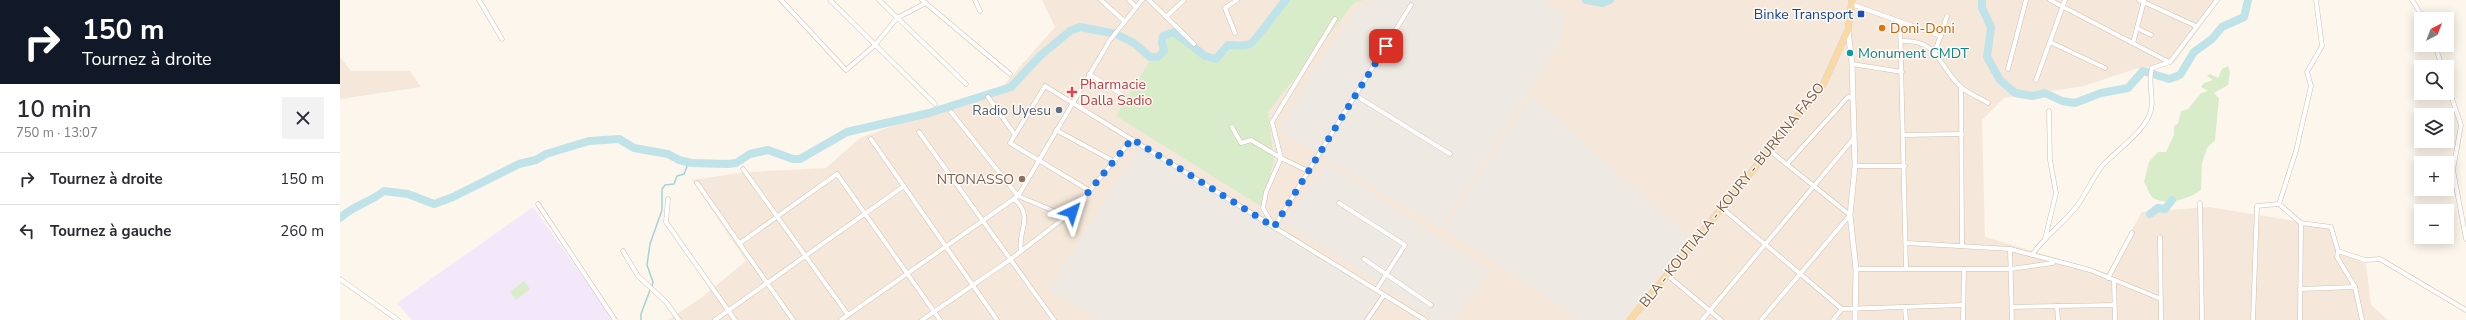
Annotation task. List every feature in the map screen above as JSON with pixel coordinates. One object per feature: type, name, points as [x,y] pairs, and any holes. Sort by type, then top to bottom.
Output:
[{"type":"main road","name":"BLA - KOUTIALA - KOURY - BURKINA FASO","points":[[1630,320],[1823,85],[1848,30],[1852,2]]},
{"type":"street","points":[[479,0],[502,39]]},
{"type":"street","points":[[780,0],[846,70],[874,46],[897,18],[924,2],[1010,74]]},
{"type":"street","points":[[830,0],[874,46],[935,104]]},
{"type":"street","points":[[879,0],[966,84]]},
{"type":"street","points":[[975,0],[980,11]]},
{"type":"street","points":[[1101,0],[1122,22]]},
{"type":"street","points":[[1128,0],[1135,6]]},
{"type":"street","points":[[841,320],[1016,198],[1110,40],[1122,22],[1142,0]]},
{"type":"street","points":[[1149,0],[1194,44]]},
{"type":"street","points":[[1166,17],[1184,0]]},
{"type":"street","points":[[1235,33],[1225,8],[1237,0]]},
{"type":"street","points":[[2008,69],[2026,0]]},
{"type":"street","points":[[2050,0],[2170,62]]},
{"type":"street","points":[[2036,80],[2065,0]]},
{"type":"street","points":[[2139,0],[2196,26]]},
{"type":"street","points":[[2032,255],[2044,239],[2078,206],[2094,177],[2149,116],[2151,109],[2150,75],[2152,68],[2170,62],[2217,0]]},
{"type":"street","points":[[2279,204],[2296,151],[2311,86],[2307,72],[2322,46],[2316,0]]},
{"type":"street","points":[[2412,0],[2420,12]]},
{"type":"street","points":[[2133,43],[2144,1]]},
{"type":"street","points":[[1852,2],[1941,36]]},
{"type":"street","points":[[1274,227],[1411,5]]},
{"type":"street","points":[[1935,52],[1947,16]]},
{"type":"street","points":[[1274,227],[1264,208],[1266,192],[1281,158],[1272,122],[1335,19]]},
{"type":"street","points":[[1900,21],[1907,243],[1906,269]]},
{"type":"street","points":[[2137,28],[2151,35]]},
{"type":"street","points":[[1848,30],[1852,64],[1855,166],[1850,215],[1856,270],[1854,309],[1855,320]]},
{"type":"street","points":[[1901,41],[1915,40],[1929,46],[1961,87],[1988,103]]},
{"type":"street","points":[[2050,42],[2105,68]]},
{"type":"street","points":[[1852,64],[1902,72]]},
{"type":"street","points":[[1089,74],[1124,96]]},
{"type":"street","points":[[1090,191],[1010,143],[1045,86],[1425,320]]},
{"type":"street","points":[[1961,87],[1962,245]]},
{"type":"street","points":[[1356,95],[1450,154]]},
{"type":"street","points":[[988,97],[1015,135]]},
{"type":"street","points":[[1787,164],[1848,97],[1853,98]]},
{"type":"street","points":[[2452,100],[2461,125],[2453,170],[2466,239]]},
{"type":"street","points":[[2044,239],[2056,193],[2050,160],[2049,111]]},
{"type":"street","points":[[951,112],[1022,206],[1025,228],[1020,244],[1021,251]]},
{"type":"street","points":[[2461,125],[2466,129]]},
{"type":"street","points":[[1232,127],[1241,143],[1251,140],[1281,158],[1308,171]]},
{"type":"street","points":[[1056,130],[1115,162]]},
{"type":"street","points":[[919,132],[1053,319]]},
{"type":"street","points":[[1904,136],[1962,134]]},
{"type":"street","points":[[1702,320],[1813,185],[1854,138]]},
{"type":"street","points":[[871,139],[997,320]]},
{"type":"street","points":[[922,320],[1011,259],[1066,216],[1115,162],[1132,139]]},
{"type":"street","points":[[1769,150],[1850,215]]},
{"type":"street","points":[[1855,166],[1904,166]]},
{"type":"street","points":[[743,168],[848,315]]},
{"type":"street","points":[[740,243],[837,174],[940,320]]},
{"type":"street","points":[[697,183],[793,320]]},
{"type":"street","points":[[715,320],[904,186]]},
{"type":"street","points":[[1016,198],[1066,216]]},
{"type":"street","points":[[668,199],[666,222],[735,320]]},
{"type":"street","points":[[2200,203],[2202,320]]},
{"type":"street","points":[[538,204],[615,320]]},
{"type":"street","points":[[1339,204],[1405,245],[1376,290]]},
{"type":"street","points":[[2253,320],[2257,206],[2279,204],[2300,223],[2331,227],[2338,250],[2337,257],[2355,287],[2362,320]]},
{"type":"street","points":[[1722,208],[1842,309],[1963,305]]},
{"type":"street","points":[[1761,320],[1850,215]]},
{"type":"street","points":[[2300,223],[2300,320]]},
{"type":"street","points":[[2108,278],[2132,233]]},
{"type":"street","points":[[2160,237],[2161,320]]},
{"type":"street","points":[[1907,243],[1962,245],[2010,250],[2090,270],[2161,299]]},
{"type":"street","points":[[623,250],[638,276],[666,302],[679,320]]},
{"type":"street","points":[[2010,250],[2012,320]]},
{"type":"street","points":[[2338,250],[2365,260],[2380,259],[2466,310]]},
{"type":"street","points":[[1364,259],[1431,305]]},
{"type":"street","points":[[1856,270],[2011,269],[2055,262]]},
{"type":"street","points":[[1963,320],[1964,269]]},
{"type":"street","points":[[1667,274],[1721,320]]},
{"type":"street","points":[[340,279],[398,320]]},
{"type":"street","points":[[2114,280],[2114,320]]},
{"type":"street","points":[[2300,289],[2355,287]]},
{"type":"street","points":[[1367,320],[1384,295]]},
{"type":"street","points":[[2012,306],[2114,305]]},
{"type":"street","points":[[2057,306],[2058,320]]},
{"type":"street","points":[[1905,307],[1906,320]]},
{"type":"street","points":[[1833,320],[1842,309]]},
{"type":"shaded area","points":[[1042,0],[2220,0],[2173,64],[2135,69],[2084,86],[2004,98],[1982,120],[1985,237],[2107,273],[2142,212],[2209,207],[2327,226],[2339,252],[2366,264],[2371,305],[2388,320],[668,320],[701,298],[746,261],[692,180],[747,172],[826,168],[860,138],[1004,85],[1055,27]]},
{"type":"shaded area","points":[[1375,0],[1546,0],[1566,19],[1553,53],[1440,228],[1280,130],[1315,68],[1360,6]]},
{"type":"shaded area","points":[[340,57],[351,71],[410,71],[421,87],[340,99]]},
{"type":"shaded area","points":[[1531,96],[1691,238],[1622,320],[1580,320],[1444,228]]},
{"type":"shaded area","points":[[1139,146],[1379,295],[1363,320],[1097,320],[1049,289]]},
{"type":"shaded area","points":[[1326,162],[1488,271],[1454,320],[1436,320],[1285,223]]},
{"type":"shaded area","points":[[533,207],[614,320],[412,320],[397,303]]},
{"type":"green space","points":[[1291,0],[1363,0],[1354,3],[1268,112],[1274,161],[1262,207],[1116,116],[1149,62],[1166,54],[1167,38],[1172,34],[1214,56],[1226,50],[1251,46]]},
{"type":"green space","points":[[2228,66],[2230,72],[2228,85],[2214,93],[2219,98],[2215,140],[2207,148],[2202,163],[2201,190],[2184,199],[2164,201],[2153,198],[2144,182],[2149,162],[2158,152],[2166,152],[2174,135],[2174,126],[2178,124],[2181,111],[2188,109],[2201,93],[2208,91],[2201,87],[2204,83],[2213,80],[2207,76],[2210,74],[2218,78],[2222,69]]},
{"type":"green space","points":[[524,281],[530,289],[516,300],[510,292]]},
{"type":"waterway","points":[[340,218],[384,191],[408,194],[434,204],[453,197],[519,164],[536,160],[546,154],[589,141],[619,139],[634,148],[668,154],[679,160],[691,163],[736,163],[750,154],[768,150],[793,159],[800,159],[847,132],[929,113],[1011,87],[1040,56],[1070,31],[1080,27],[1116,34],[1134,43],[1150,57],[1158,57],[1164,51],[1162,42],[1163,36],[1174,32],[1205,56],[1216,59],[1228,45],[1239,46],[1250,44],[1286,0]]},
{"type":"waterway","points":[[1586,0],[1602,3],[1610,0]]},
{"type":"waterway","points":[[1982,0],[1982,8],[1991,27],[1987,57],[2000,80],[2015,93],[2032,96],[2045,93],[2062,101],[2075,103],[2101,93],[2128,88],[2143,71],[2169,79],[2180,75],[2194,52],[2212,39],[2222,27],[2244,17],[2248,0]]},
{"type":"waterway","points":[[652,286],[653,282],[647,265],[650,244],[662,210],[662,189],[665,185],[674,184],[677,176],[684,174],[688,164],[691,163]]},
{"type":"waterway","points":[[2150,214],[2158,208],[2165,209],[2172,200]]},
{"type":"waterway","points":[[641,320],[641,314],[650,290]]},
{"type":"place","name":"Binke Transport","points":[[1861,14]]},
{"type":"place","name":"Doni-Doni","points":[[1882,28]]},
{"type":"place","name":"Monument CMDT","points":[[1850,53]]},
{"type":"place","name":"Pharmacie Dalla Sadio","points":[[1072,92]]},
{"type":"place","name":"Radio Uyesu","points":[[1059,110]]},
{"type":"place","name":"NTONASSO","points":[[1022,179]]},
{"type":"route","points":[[1072,212],[1115,162],[1132,139],[1274,227],[1386,46]]}]
